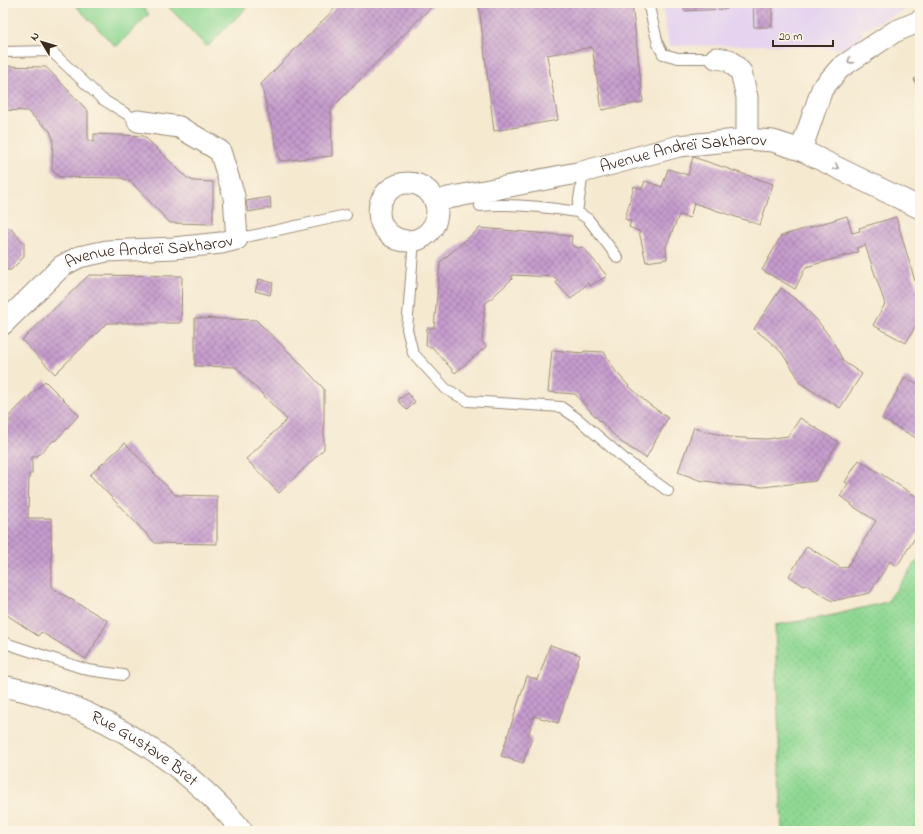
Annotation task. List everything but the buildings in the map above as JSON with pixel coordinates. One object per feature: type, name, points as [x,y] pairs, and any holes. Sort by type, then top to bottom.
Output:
[{"type":"street","points":[[800,150],[822,89],[840,68],[894,32],[920,21]]},
{"type":"street","points":[[716,58],[730,60],[741,72],[747,97],[747,139]]},
{"type":"street","name":"Avenue Andreï Sakharov","points":[[3,324],[62,266],[79,257],[107,251],[174,248],[221,243],[237,239],[234,196],[220,151],[179,127],[138,121]]},
{"type":"street","name":"Avenue Andreï Sakharov","points":[[436,203],[448,198],[582,172],[679,146],[747,139],[772,141],[800,150],[920,208]]},
{"type":"street","points":[[405,182],[418,184],[429,191],[436,203],[437,215],[433,226],[425,236],[414,240],[400,240],[388,234],[381,223],[379,210],[383,197],[392,187],[405,182]]},
{"type":"street","name":"Rue Gustave Bret","points":[[3,677],[29,691]]},
{"type":"street","name":"Rue Gustave Bret","points":[[3,686],[29,691],[80,709],[143,743],[198,783],[232,818],[242,831]]},
{"type":"lane","points":[[648,3],[658,44],[664,54],[678,58],[716,58]]},
{"type":"lane","points":[[3,52],[51,51],[102,99],[138,121]]},
{"type":"lane","points":[[577,212],[582,172]]},
{"type":"lane","points":[[480,206],[498,204],[577,212],[588,219],[618,258]]},
{"type":"lane","points":[[237,239],[346,215]]},
{"type":"lane","points":[[414,240],[407,329],[413,353],[446,389],[468,401],[561,407],[578,418],[628,462],[668,491]]},
{"type":"lane","points":[[3,641],[11,645],[88,670],[123,675]]},
{"type":"shaded area","points":[[662,3],[919,3],[862,30],[856,50],[769,45],[669,46]]},
{"type":"green space","points":[[73,3],[139,3],[149,14],[116,47]]},
{"type":"green space","points":[[165,3],[251,3],[207,47]]},
{"type":"green space","points":[[920,557],[920,831],[782,831],[775,625],[825,617],[887,602]]}]
